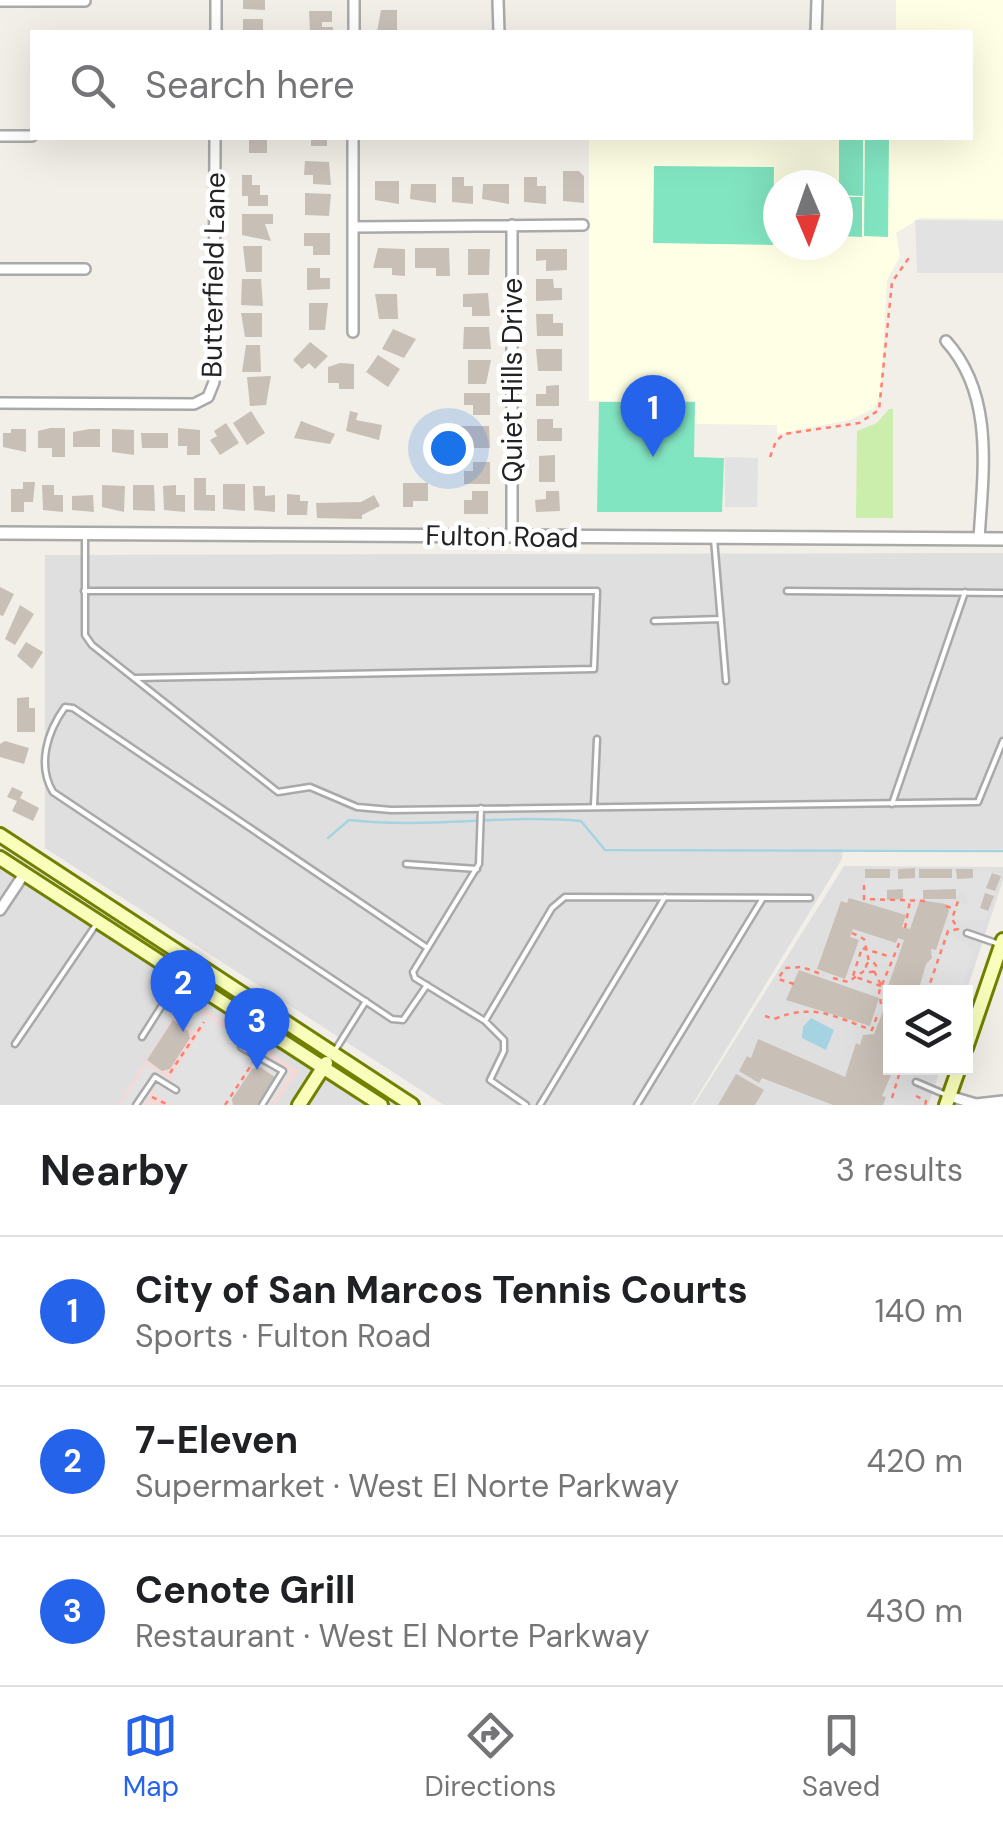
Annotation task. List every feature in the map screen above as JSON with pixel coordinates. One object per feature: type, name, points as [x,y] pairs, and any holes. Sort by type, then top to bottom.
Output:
[{"type":"main road","points":[[0,835],[412,1105]]},
{"type":"main road","points":[[0,858],[381,1105]]},
{"type":"main road","points":[[973,1028],[1002,944]]},
{"type":"main road","points":[[300,1105],[333,1053]]},
{"type":"main road","points":[[948,1101],[957,1075]]},
{"type":"street","points":[[216,0],[216,30]]},
{"type":"street","points":[[354,0],[354,30]]},
{"type":"street","points":[[498,0],[499,30]]},
{"type":"street","points":[[816,30],[817,0]]},
{"type":"street","points":[[0,1],[85,2]]},
{"type":"street","points":[[0,136],[30,136]]},
{"type":"street","name":"Butterfield Lane","points":[[0,404],[194,404],[208,397],[214,382],[215,140]]},
{"type":"street","points":[[352,332],[354,140]]},
{"type":"street","points":[[353,227],[583,225]]},
{"type":"street","name":"Quiet Hills Drive","points":[[512,226],[512,536]]},
{"type":"street","points":[[0,269],[84,269]]},
{"type":"street","points":[[946,340],[966,369],[981,408],[979,540]]},
{"type":"street","name":"Fulton Road","points":[[0,533],[1003,539]]},
{"type":"street","points":[[0,910],[24,874]]},
{"type":"street","points":[[948,1101],[1003,1101]]},
{"type":"lane","points":[[85,534],[86,635],[278,792],[310,787],[357,807],[391,810],[978,802],[1003,740]]},
{"type":"lane","points":[[714,539],[726,681]]},
{"type":"lane","points":[[84,591],[597,591],[594,669],[135,678]]},
{"type":"lane","points":[[787,591],[1003,593]]},
{"type":"lane","points":[[892,804],[964,592]]},
{"type":"lane","points":[[654,621],[721,619]]},
{"type":"lane","points":[[426,947],[65,707],[47,740],[45,779],[53,792],[392,1019],[403,1020],[428,985]]},
{"type":"lane","points":[[594,805],[597,739]]},
{"type":"lane","points":[[481,808],[482,858],[413,972],[485,1021],[504,1040],[504,1051],[490,1080],[526,1105]]},
{"type":"lane","points":[[406,864],[476,869]]},
{"type":"lane","points":[[485,1021],[552,908],[565,897],[810,898]]},
{"type":"lane","points":[[540,1105],[665,897]]},
{"type":"lane","points":[[637,1105],[763,898]]},
{"type":"lane","points":[[15,1044],[98,922]]},
{"type":"lane","points":[[967,933],[1002,944]]},
{"type":"lane","points":[[142,1037],[180,976]]},
{"type":"lane","points":[[333,1053],[366,1001]]},
{"type":"lane","points":[[241,1047],[283,1072],[262,1105]]},
{"type":"lane","points":[[136,1105],[154,1076],[176,1090]]},
{"type":"lane","points":[[916,1082],[948,1101]]},
{"type":"path","points":[[770,457],[776,441],[784,434],[858,424],[878,410],[892,282],[911,255]]},
{"type":"path","points":[[864,885],[864,900],[929,900]]},
{"type":"path","points":[[905,928],[910,900]]},
{"type":"path","points":[[929,985],[948,931],[958,929],[952,919],[958,901]]},
{"type":"path","points":[[946,906],[956,909]]},
{"type":"path","points":[[833,978],[848,982],[853,976],[864,939],[852,933]]},
{"type":"path","points":[[882,1004],[882,986],[901,939]]},
{"type":"path","points":[[862,948],[891,957]]},
{"type":"path","points":[[862,948],[869,962],[867,969]]},
{"type":"path","points":[[869,962],[876,964],[891,957]]},
{"type":"path","points":[[876,964],[874,971],[882,986]]},
{"type":"path","points":[[794,984],[778,979],[785,968],[802,967],[824,975]]},
{"type":"path","points":[[853,976],[867,969],[874,971]]},
{"type":"path","points":[[853,976],[882,986]]},
{"type":"path","points":[[765,1016],[774,1019],[794,1010],[812,1009],[872,1030],[878,1016]]},
{"type":"path","points":[[170,1073],[204,1022]]},
{"type":"path","points":[[225,1105],[257,1056]]},
{"type":"path","points":[[892,1098],[900,1075]]},
{"type":"path","points":[[154,1096],[168,1105]]},
{"type":"path","points":[[916,1096],[926,1101],[925,1105]]},
{"type":"shaded area","points":[[896,0],[1003,0],[1003,219],[920,218],[896,233],[900,257],[887,280],[881,391],[875,408],[850,420],[777,434],[777,425],[694,424],[694,401],[589,401],[589,140],[973,140],[973,30],[896,30]]},
{"type":"shaded area","points":[[915,220],[1003,221],[1003,273],[917,273]]},
{"type":"shaded area","points":[[725,457],[758,458],[757,507],[725,507]]},
{"type":"shaded area","points":[[1003,553],[1003,849],[843,849],[842,859],[692,1105],[444,1105],[45,848],[45,555]]},
{"type":"shaded area","points":[[0,848],[327,1065],[395,1105],[0,1105]]},
{"type":"shaded area","points":[[844,866],[1003,867],[1003,880],[969,985],[883,985],[883,1075],[939,1075],[928,1105],[694,1105]]},
{"type":"shaded area","points":[[865,871],[1001,874],[985,920],[962,921],[954,918],[959,902],[967,905],[969,901],[960,889],[956,898],[866,898]]},
{"type":"shaded area","points":[[949,934],[974,950],[962,985],[931,985]]},
{"type":"shaded area","points":[[186,998],[299,1071],[275,1105],[117,1105]]},
{"type":"shaded area","points":[[185,1002],[287,1068],[290,1074],[270,1105],[173,1105],[155,1094],[157,1085],[143,1105],[120,1105],[147,1065],[175,1083],[171,1076],[201,1031],[209,1032],[199,1025],[194,1031],[177,1019]]},
{"type":"green space","points":[[839,140],[863,140],[863,196],[853,196],[853,170],[839,170]]},
{"type":"green space","points":[[865,140],[889,140],[888,237],[864,236]]},
{"type":"green space","points":[[654,166],[774,167],[763,170],[763,245],[653,243]]},
{"type":"green space","points":[[853,197],[862,197],[862,237],[853,237]]},
{"type":"green space","points":[[599,402],[695,402],[694,457],[724,458],[722,512],[597,512]]},
{"type":"green space","points":[[893,409],[893,518],[856,518],[857,431],[877,423]]},
{"type":"water","points":[[811,1018],[834,1030],[826,1050],[802,1038],[803,1027]]},
{"type":"building","points":[[243,0],[265,0],[265,10],[243,9]]},
{"type":"building","points":[[381,10],[397,10],[397,30],[377,30]]},
{"type":"building","points":[[309,11],[332,11],[332,22],[322,22],[322,27],[333,30],[310,30]]},
{"type":"building","points":[[243,19],[263,19],[263,30],[243,30]]},
{"type":"building","points":[[249,140],[267,140],[267,153],[249,153]]},
{"type":"building","points":[[311,140],[327,140],[327,146],[311,146]]},
{"type":"building","points":[[305,161],[329,162],[331,185],[313,184],[313,175],[304,175]]},
{"type":"building","points":[[563,171],[579,171],[584,176],[584,203],[563,201]]},
{"type":"building","points":[[242,175],[252,175],[252,185],[260,185],[260,195],[268,195],[268,206],[248,206],[248,196],[242,196]]},
{"type":"building","points":[[452,177],[464,177],[464,186],[473,186],[473,204],[452,202]]},
{"type":"building","points":[[524,177],[537,177],[537,186],[546,186],[546,204],[524,202]]},
{"type":"building","points":[[375,181],[399,181],[399,204],[375,200]]},
{"type":"building","points":[[411,184],[436,184],[436,203],[410,199]]},
{"type":"building","points":[[483,184],[509,184],[509,204],[482,199]]},
{"type":"building","points":[[305,193],[331,194],[329,216],[305,215]]},
{"type":"building","points":[[242,214],[273,214],[273,224],[265,224],[271,241],[242,235]]},
{"type":"building","points":[[304,233],[330,233],[330,255],[313,255],[313,246],[304,246]]},
{"type":"building","points":[[243,246],[262,246],[262,272],[246,272]]},
{"type":"building","points":[[378,248],[405,249],[405,276],[392,275],[392,268],[373,268]]},
{"type":"building","points":[[415,248],[449,248],[450,276],[436,276],[436,268],[415,268]]},
{"type":"building","points":[[468,249],[490,249],[489,275],[468,275]]},
{"type":"building","points":[[536,249],[567,249],[567,270],[546,271],[546,260],[536,261]]},
{"type":"building","points":[[307,268],[320,268],[320,278],[330,278],[330,289],[307,290]]},
{"type":"building","points":[[242,279],[261,279],[263,306],[241,305]]},
{"type":"building","points":[[536,279],[553,279],[554,288],[562,288],[562,300],[536,301]]},
{"type":"building","points":[[488,293],[490,316],[472,316],[472,307],[463,307],[463,294]]},
{"type":"building","points":[[375,294],[397,294],[398,319],[379,319]]},
{"type":"building","points":[[309,303],[328,303],[325,330],[309,330]]},
{"type":"building","points":[[241,313],[262,313],[262,337],[245,337]]},
{"type":"building","points":[[536,314],[553,314],[553,323],[563,323],[563,336],[537,336]]},
{"type":"building","points":[[464,327],[489,327],[491,349],[463,349]]},
{"type":"building","points":[[393,329],[416,339],[404,358],[382,349]]},
{"type":"building","points":[[310,342],[328,356],[315,369],[309,363],[302,369],[293,360]]},
{"type":"building","points":[[246,345],[260,345],[261,372],[242,372]]},
{"type":"building","points":[[536,349],[562,349],[562,371],[538,371]]},
{"type":"building","points":[[378,355],[400,369],[388,387],[366,372]]},
{"type":"building","points":[[468,360],[491,360],[486,384],[468,384]]},
{"type":"building","points":[[354,364],[354,389],[339,389],[339,383],[328,383],[328,367]]},
{"type":"building","points":[[271,376],[266,405],[250,406],[247,377]]},
{"type":"building","points":[[559,385],[559,406],[536,406],[536,394],[546,394],[546,386]]},
{"type":"building","points":[[464,393],[490,393],[490,415],[473,415],[473,405],[464,405]]},
{"type":"building","points":[[251,411],[265,433],[247,445],[233,423]]},
{"type":"building","points":[[350,411],[358,413],[356,420],[382,425],[379,440],[346,431]]},
{"type":"building","points":[[537,419],[553,419],[553,428],[562,428],[562,441],[537,441]]},
{"type":"building","points":[[301,421],[335,434],[330,444],[294,438]]},
{"type":"building","points":[[226,423],[239,443],[220,455],[210,440],[217,436],[214,431]]},
{"type":"building","points":[[457,426],[489,426],[490,448],[472,448],[472,438],[457,439]]},
{"type":"building","points":[[65,428],[65,457],[52,457],[52,448],[38,448],[38,431]]},
{"type":"building","points":[[178,428],[200,430],[200,455],[187,455],[187,446],[178,446]]},
{"type":"building","points":[[11,429],[26,429],[26,452],[3,447],[3,433],[11,433]]},
{"type":"building","points":[[100,429],[100,447],[73,447],[73,432]]},
{"type":"building","points":[[112,429],[134,430],[134,455],[112,452]]},
{"type":"building","points":[[141,433],[168,433],[168,448],[142,448]]},
{"type":"building","points":[[555,455],[555,482],[539,482],[539,456]]},
{"type":"building","points":[[473,462],[490,462],[490,484],[464,484],[464,471],[473,471]]},
{"type":"building","points":[[194,478],[206,478],[206,495],[215,495],[215,511],[194,510]]},
{"type":"building","points":[[23,482],[35,482],[33,502],[24,502],[24,512],[11,512],[11,489],[23,489]]},
{"type":"building","points":[[403,483],[428,483],[428,501],[413,501],[413,507],[403,507]]},
{"type":"building","points":[[223,484],[245,484],[245,511],[223,509]]},
{"type":"building","points":[[42,485],[54,485],[54,495],[63,495],[63,512],[43,510]]},
{"type":"building","points":[[102,485],[125,486],[124,512],[102,507]]},
{"type":"building","points":[[133,485],[154,485],[155,511],[133,510]]},
{"type":"building","points":[[176,485],[176,495],[185,495],[185,512],[164,510],[163,486]]},
{"type":"building","points":[[253,486],[265,486],[265,496],[275,495],[275,512],[254,510]]},
{"type":"building","points":[[472,491],[488,491],[488,514],[464,514],[464,500],[472,500]]},
{"type":"building","points":[[546,491],[559,491],[560,511],[536,512],[535,500],[546,499]]},
{"type":"building","points":[[287,494],[300,495],[300,501],[308,501],[307,515],[287,515]]},
{"type":"building","points":[[93,495],[94,512],[72,510],[72,496]]},
{"type":"building","points":[[374,495],[380,506],[362,515],[362,519],[317,518],[316,503],[361,502]]},
{"type":"building","points":[[0,587],[14,594],[3,616],[0,615]]},
{"type":"building","points":[[20,605],[34,614],[15,645],[5,639]]},
{"type":"building","points":[[26,642],[43,652],[32,669],[17,656]]},
{"type":"building","points":[[29,697],[29,708],[35,708],[35,732],[17,732],[17,698]]},
{"type":"building","points":[[5,741],[29,748],[24,764],[0,757],[0,744]]},
{"type":"building","points":[[12,787],[23,792],[20,798],[39,808],[33,821],[12,811],[17,801],[7,797]]},
{"type":"building","points":[[915,868],[915,878],[898,879],[898,869]]},
{"type":"building","points":[[865,869],[890,869],[890,878],[865,878]]},
{"type":"building","points":[[919,869],[952,869],[952,878],[919,878]]},
{"type":"building","points":[[956,869],[973,869],[973,878],[957,879]]},
{"type":"building","points":[[992,873],[1001,876],[995,891],[986,888]]},
{"type":"building","points":[[903,889],[903,899],[887,900],[887,890]]},
{"type":"building","points":[[956,889],[956,899],[923,899],[923,890]]},
{"type":"building","points":[[985,893],[994,896],[988,911],[980,908]]},
{"type":"building","points":[[849,898],[906,915],[902,927],[910,929],[920,900],[946,904],[949,911],[920,985],[888,985],[904,940],[898,938],[896,943],[853,929],[850,937],[859,940],[845,979],[817,969],[841,901],[847,903]]},
{"type":"building","points":[[799,970],[879,998],[870,1026],[786,1000]]},
{"type":"building","points":[[883,1012],[883,1075],[891,1075],[882,1096],[886,1097],[883,1105],[833,1105],[762,1078],[759,1083],[739,1071],[747,1056],[751,1058],[758,1039],[845,1077],[856,1043],[860,1045],[863,1035],[874,1034]]},
{"type":"building","points":[[173,1020],[188,1031],[190,1038],[170,1069],[162,1071],[147,1060]]},
{"type":"building","points":[[260,1067],[275,1077],[257,1105],[233,1105],[232,1099],[252,1069]]},
{"type":"building","points":[[736,1074],[764,1090],[755,1105],[718,1105]]},
{"type":"waterway","points":[[328,838],[349,820],[407,823],[552,819],[581,821],[605,850],[1003,851]]},
{"type":"place","name":"City of San Marcos Tennis Courts","points":[[653,457]]},
{"type":"place","name":"7-Eleven","points":[[183,1032]]},
{"type":"place","name":"Cenote Grill","points":[[257,1070]]}]
